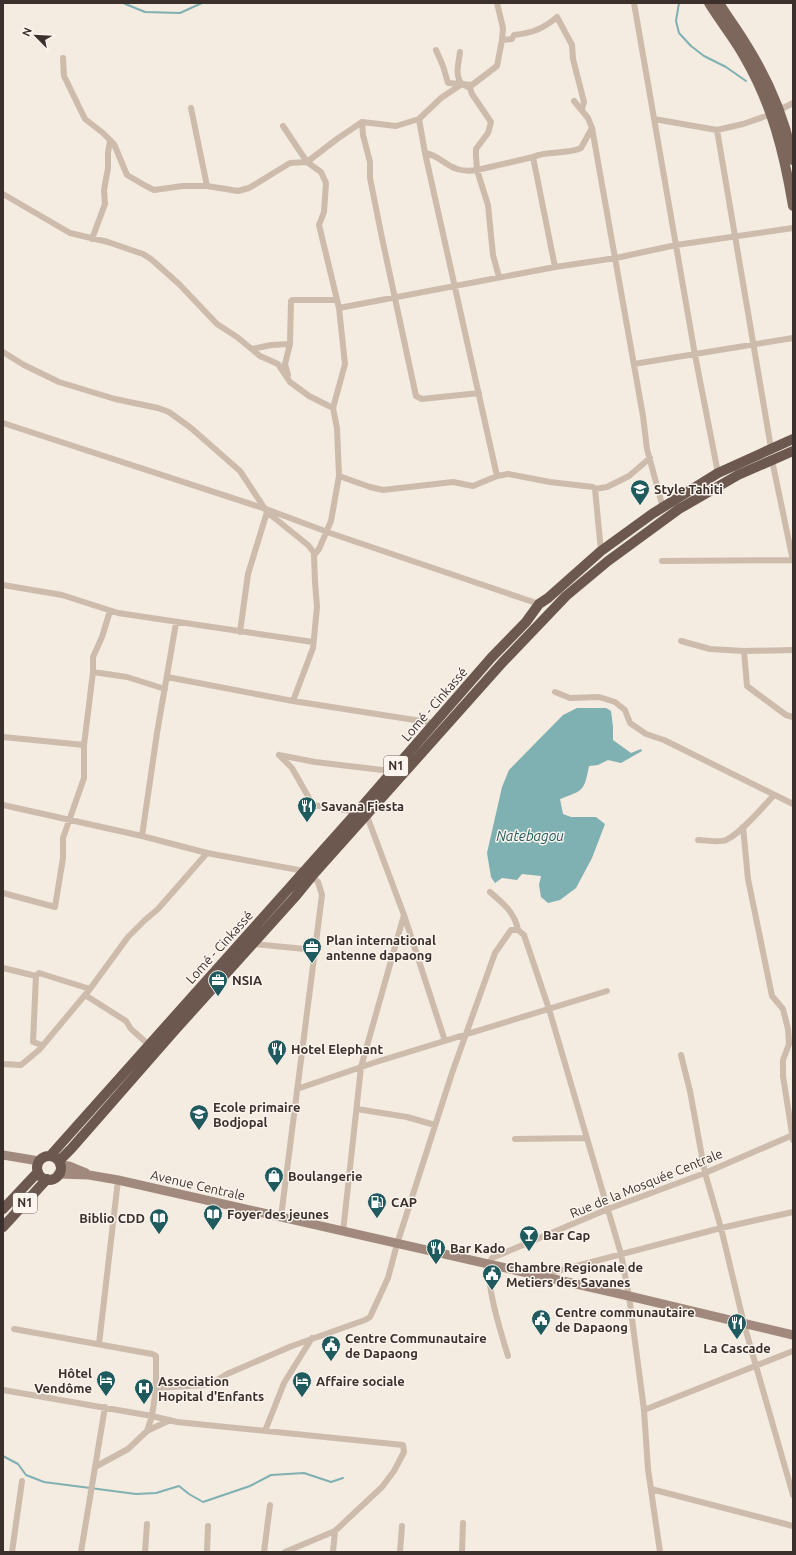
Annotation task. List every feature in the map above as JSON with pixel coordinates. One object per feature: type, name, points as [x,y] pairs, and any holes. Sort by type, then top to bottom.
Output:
[{"type":"highway","name":"Lomé - Cinkassé","points":[[362,814],[391,771],[491,658],[526,622],[539,604],[601,551],[635,526],[718,473],[793,439]]},
{"type":"highway","name":"Lomé - Cinkassé","points":[[57,1164],[172,1026],[308,874],[502,663],[566,596],[608,561],[679,510],[738,475],[793,451]]},
{"type":"highway","name":"Lomé - Cinkassé","points":[[57,1164],[149,1045],[172,1026],[253,944],[296,897],[308,874]]},
{"type":"highway","points":[[46,1157],[57,1164],[54,1178],[47,1179],[42,1177],[38,1168],[46,1157]]},
{"type":"highway","name":"N1","points":[[3,1209],[38,1168]]},
{"type":"highway","name":"N1","points":[[3,1227],[47,1179]]},
{"type":"main road","points":[[709,3],[744,56],[765,97],[785,130],[793,160]]},
{"type":"main road","points":[[719,3],[745,42],[759,67],[775,113],[793,206]]},
{"type":"main road","points":[[3,1155],[38,1168]]},
{"type":"main road","name":"Avenue Centrale","points":[[57,1164],[66,1176],[89,1174],[118,1180],[629,1296],[793,1335]]},
{"type":"street","points":[[436,50],[444,66],[448,83],[472,85],[497,66],[503,28],[497,3]]},
{"type":"street","points":[[634,3],[695,355],[718,473]]},
{"type":"street","points":[[502,40],[512,39],[514,35],[530,33],[547,25],[557,17],[572,44],[573,58],[584,102],[582,109]]},
{"type":"street","points":[[460,52],[458,80],[470,88],[472,94],[491,122],[488,133],[476,149],[476,170],[488,205],[493,255],[499,277]]},
{"type":"street","points":[[63,58],[64,76],[84,119],[114,144],[127,175],[154,190],[183,186],[207,186],[238,191],[249,188],[290,163],[307,162],[362,122],[396,126],[419,119],[441,98],[462,84]]},
{"type":"street","points":[[574,101],[582,109],[592,128],[650,458],[663,508]]},
{"type":"street","points":[[654,119],[717,130],[743,124],[775,113],[793,103]]},
{"type":"street","points":[[191,108],[207,186]]},
{"type":"street","points":[[419,119],[425,153],[497,476]]},
{"type":"street","points":[[362,122],[363,135],[370,162],[370,178],[417,398],[422,399],[479,393]]},
{"type":"street","points":[[283,126],[307,162],[321,172],[326,183],[324,212],[319,225],[339,308],[345,364],[333,408],[337,428],[339,476],[333,511],[319,549],[314,558],[314,582],[317,607],[312,652],[293,701]]},
{"type":"street","points":[[425,153],[433,154],[456,169],[467,171],[476,170],[533,157],[546,152],[564,152],[581,148],[592,128]]},
{"type":"street","points":[[717,130],[771,448]]},
{"type":"street","points":[[92,239],[105,204],[104,190],[108,168],[110,141]]},
{"type":"street","points":[[314,167],[315,156]]},
{"type":"street","points":[[533,157],[555,267]]},
{"type":"street","points":[[3,194],[70,233],[108,242],[143,254],[151,259],[179,284],[217,324],[260,356],[278,364],[290,382],[314,399],[333,408]]},
{"type":"street","points":[[339,308],[499,277],[616,258],[676,245],[793,228]]},
{"type":"street","points":[[290,382],[285,364],[290,344],[290,302],[292,300],[337,300]]},
{"type":"street","points":[[634,364],[793,338]]},
{"type":"street","points":[[252,349],[271,345],[290,344]]},
{"type":"street","points":[[3,352],[24,365],[58,382],[114,399],[158,408],[169,412],[191,428],[240,471],[267,511],[308,545],[315,554]]},
{"type":"street","points":[[3,423],[539,604]]},
{"type":"street","points":[[339,476],[370,488],[383,490],[453,482],[473,486],[497,476],[508,474],[595,489],[607,487],[618,480],[629,476],[650,458]]},
{"type":"street","points":[[662,561],[793,560],[772,460]]},
{"type":"street","points":[[595,489],[601,551]]},
{"type":"street","points":[[240,632],[248,574],[267,511]]},
{"type":"street","points":[[3,585],[62,595],[118,613],[176,623],[313,642]]},
{"type":"street","points":[[3,893],[55,907],[63,858],[63,838],[83,782],[84,746],[93,672],[93,657],[102,638],[110,611]]},
{"type":"street","points":[[142,836],[164,689],[176,623]]},
{"type":"street","points":[[681,641],[710,649],[744,651],[793,650]]},
{"type":"street","points":[[744,651],[747,686],[786,715],[793,717]]},
{"type":"street","points":[[93,672],[127,677],[164,689]]},
{"type":"street","points":[[167,677],[293,701],[434,723]]},
{"type":"street","points":[[554,692],[570,698],[599,697],[615,702],[625,710],[630,723],[646,734],[664,740],[774,796],[793,804]]},
{"type":"street","points":[[3,737],[84,746]]},
{"type":"street","points":[[391,771],[314,762],[279,755],[292,768],[313,805],[362,814],[404,915],[445,1041]]},
{"type":"street","points":[[698,840],[726,840],[743,827],[774,796]]},
{"type":"street","points":[[3,805],[142,836],[207,853],[308,874],[318,882],[322,895],[281,1217]]},
{"type":"street","points":[[743,827],[750,885],[772,996],[783,1009],[788,1029],[789,1044],[783,1058],[783,1082],[793,1137]]},
{"type":"street","points":[[3,1064],[21,1065],[26,1062],[90,989],[128,937],[158,909],[207,853]]},
{"type":"street","points":[[490,892],[506,905],[516,922],[518,930],[524,935],[549,1009],[621,1254],[629,1296],[644,1410],[651,1489],[660,1552]]},
{"type":"street","points":[[344,1232],[361,1067],[404,915]]},
{"type":"street","points":[[156,1388],[199,1385],[214,1382],[236,1370],[312,1338],[370,1317],[388,1278],[397,1244],[435,1125],[495,953],[511,930],[518,930]]},
{"type":"street","points":[[253,944],[315,950]]},
{"type":"street","points":[[3,968],[36,976],[39,973],[90,989]]},
{"type":"street","points":[[36,976],[33,1042],[42,1045]]},
{"type":"street","points":[[297,1089],[361,1067],[607,991]]},
{"type":"street","points":[[85,995],[126,1021],[131,1029],[149,1045]]},
{"type":"street","points":[[681,1054],[690,1091],[705,1173],[721,1228],[744,1324],[793,1495]]},
{"type":"street","points":[[357,1109],[408,1117],[435,1125]]},
{"type":"street","name":"Rue de la Mosquée Centrale","points":[[489,1265],[492,1258],[608,1208],[705,1173],[793,1137]]},
{"type":"street","points":[[515,1139],[587,1138]]},
{"type":"street","points":[[99,1344],[118,1180]]},
{"type":"street","points":[[538,1276],[721,1228],[793,1212]]},
{"type":"street","points":[[489,1265],[491,1291],[508,1356]]},
{"type":"street","points":[[14,1329],[155,1355],[157,1358],[156,1388],[148,1431]]},
{"type":"street","points":[[266,1431],[284,1383],[312,1338]]},
{"type":"street","points":[[644,1410],[793,1351]]},
{"type":"street","points":[[3,1390],[105,1407],[187,1423],[403,1445],[404,1452],[394,1471],[382,1487],[335,1531],[285,1552]]},
{"type":"street","points":[[81,1552],[105,1407]]},
{"type":"street","points":[[95,1467],[128,1449],[148,1431],[170,1420]]},
{"type":"street","points":[[12,1552],[22,1481]]},
{"type":"street","points":[[651,1489],[793,1526]]},
{"type":"street","points":[[264,1552],[270,1505]]},
{"type":"street","points":[[462,1552],[463,1523]]},
{"type":"street","points":[[145,1552],[147,1524]]},
{"type":"street","points":[[207,1552],[208,1526]]},
{"type":"street","points":[[400,1552],[402,1526]]},
{"type":"street","points":[[333,1552],[335,1531]]},
{"type":"water","name":"Natebagou","points":[[577,708],[606,708],[611,711],[613,740],[631,753],[641,749],[642,751],[621,763],[608,760],[598,765],[589,766],[586,780],[582,788],[574,794],[560,799],[563,814],[571,817],[596,817],[605,824],[592,858],[576,888],[560,900],[548,903],[541,897],[539,885],[541,876],[522,874],[517,880],[502,878],[495,883],[491,877],[487,853],[502,787],[509,770],[563,715]]},
{"type":"waterway","points":[[123,3],[145,12],[180,13],[202,3]]},
{"type":"waterway","points":[[679,3],[676,21],[679,33],[691,46],[704,56],[726,67],[746,81]]},
{"type":"waterway","points":[[3,1456],[18,1464],[26,1475],[44,1482],[136,1494],[156,1493],[179,1486],[203,1502],[250,1486],[271,1475],[304,1473],[331,1482],[343,1478]]},
{"type":"place","name":"Style Tahiti","points":[[640,506]]},
{"type":"place","name":"Savana Fiesta","points":[[307,823]]},
{"type":"place","name":"Plan international antenne dapaong","points":[[312,964]]},
{"type":"place","name":"NSIA","points":[[218,997]]},
{"type":"place","name":"Hotel Elephant","points":[[277,1066]]},
{"type":"place","name":"Ecole primaire Bodjopal","points":[[199,1131]]},
{"type":"place","name":"Boulangerie","points":[[274,1193]]},
{"type":"place","name":"CAP","points":[[377,1219]]},
{"type":"place","name":"Foyer des jeunes","points":[[213,1231]]},
{"type":"place","name":"Biblio CDD","points":[[159,1235]]},
{"type":"place","name":"Bar Cap","points":[[529,1252]]},
{"type":"place","name":"Bar Kado","points":[[436,1265]]},
{"type":"place","name":"Chambre Regionale de Metiers des Savanes","points":[[492,1291]]},
{"type":"place","name":"Centre communautaire de Dapaong","points":[[541,1336]]},
{"type":"place","name":"La Cascade","points":[[737,1340]]},
{"type":"place","name":"Centre Communautaire de Dapaong","points":[[331,1362]]},
{"type":"place","name":"Hôtel Vendôme","points":[[106,1397]]},
{"type":"place","name":"Affaire sociale","points":[[302,1398]]},
{"type":"place","name":"Association Hopital d'Enfants","points":[[144,1405]]}]
